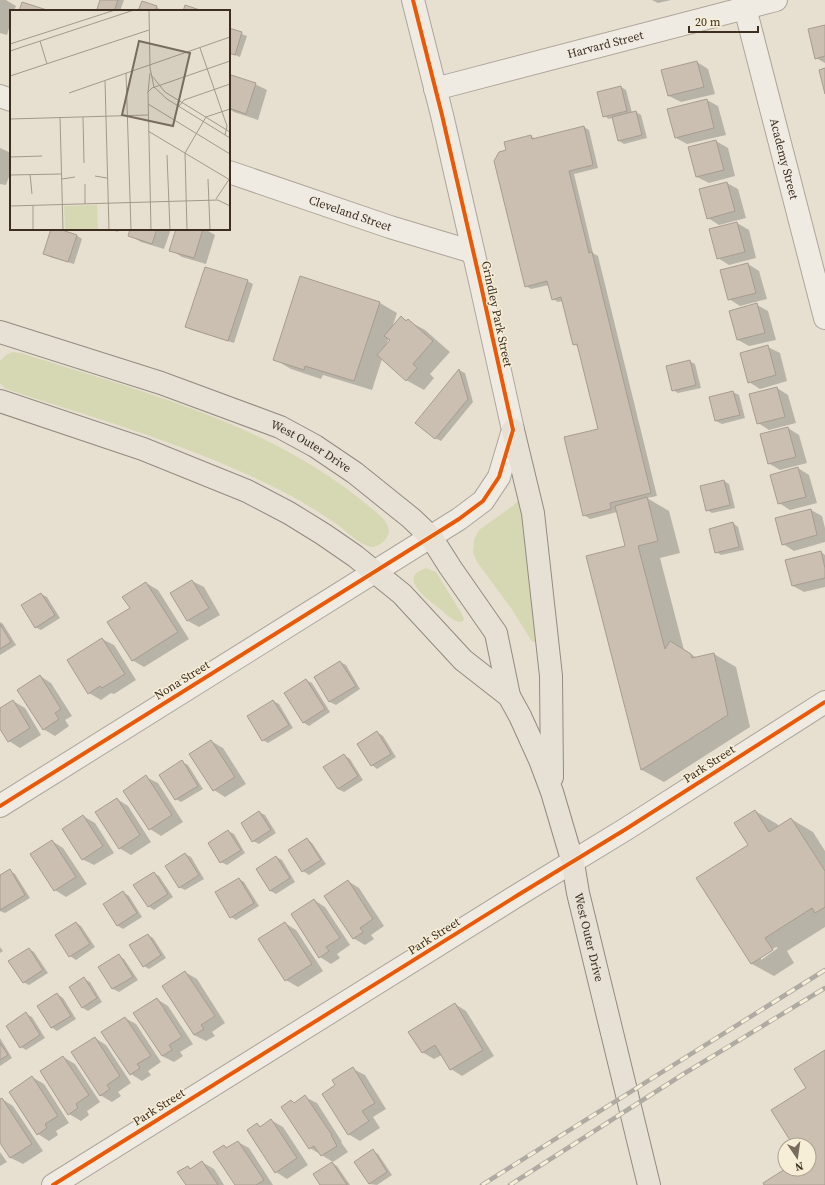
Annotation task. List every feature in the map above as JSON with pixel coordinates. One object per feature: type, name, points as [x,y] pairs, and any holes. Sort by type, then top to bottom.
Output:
[{"type":"main road","name":"West Outer Drive","points":[[0,332],[161,383],[280,427],[315,446],[355,473],[411,518],[431,537],[496,633],[509,696],[540,760],[552,792],[572,863],[649,1185]]},
{"type":"main road","name":"West Outer Drive","points":[[0,401],[143,449],[248,491],[289,513],[355,556],[402,594],[463,660],[509,696]]},
{"type":"main road","points":[[513,430],[533,513],[551,676],[552,792]]},
{"type":"street","name":"Grindley Park Street","points":[[413,0],[473,252],[513,430]]},
{"type":"street","name":"Harvard Street","points":[[435,89],[744,4],[776,0]]},
{"type":"street","name":"Academy Street","points":[[744,4],[825,318]]},
{"type":"street","points":[[0,96],[10,100]]},
{"type":"street","name":"Cleveland Street","points":[[230,172],[390,227],[473,252]]},
{"type":"street","points":[[375,572],[460,519],[483,501],[498,477],[513,430]]},
{"type":"street","name":"Nona Street","points":[[0,806],[375,572]]},
{"type":"street","name":"Park Street","points":[[53,1185],[518,895],[572,863],[825,702]]},
{"type":"green space","points":[[12,352],[21,353],[113,382],[204,413],[291,453],[332,479],[371,508],[386,523],[389,531],[388,536],[381,544],[373,547],[367,546],[302,502],[247,474],[145,434],[6,389],[0,383],[0,361]]},
{"type":"green space","points":[[518,501],[522,502],[537,638],[536,642],[531,640],[511,608],[477,562],[473,552],[474,540],[479,530]]},
{"type":"green space","points":[[426,568],[436,572],[462,614],[464,619],[462,622],[456,621],[448,616],[425,597],[416,587],[414,576]]},
{"type":"building","points":[[100,0],[118,0],[114,10],[97,9]]},
{"type":"building","points":[[142,1],[157,6],[155,10],[138,10]]},
{"type":"building","points":[[22,2],[47,10],[19,10]]},
{"type":"building","points":[[185,5],[200,10],[183,10]]},
{"type":"building","points":[[825,25],[825,56],[815,59],[808,29]]},
{"type":"building","points":[[230,28],[242,32],[235,55],[230,53]]},
{"type":"building","points":[[697,61],[704,87],[668,96],[661,70]]},
{"type":"building","points":[[825,68],[825,94],[819,70]]},
{"type":"building","points":[[231,75],[256,83],[246,114],[230,108]]},
{"type":"building","points":[[621,86],[627,111],[603,117],[597,92]]},
{"type":"building","points":[[707,99],[714,128],[675,138],[667,109]]},
{"type":"building","points":[[636,111],[642,135],[618,141],[612,117]]},
{"type":"building","points":[[584,126],[593,165],[569,171],[589,253],[592,252],[651,493],[610,503],[611,509],[583,516],[564,437],[598,429],[577,344],[573,345],[561,297],[552,300],[547,281],[525,287],[494,161],[499,152],[506,150],[504,142],[531,135],[532,139]]},
{"type":"building","points":[[716,140],[724,170],[696,177],[688,147]]},
{"type":"building","points":[[727,182],[735,211],[707,219],[699,189]]},
{"type":"building","points":[[737,222],[745,252],[717,259],[709,229]]},
{"type":"building","points":[[51,230],[62,230],[77,235],[68,262],[43,254]]},
{"type":"building","points":[[130,230],[157,230],[152,244],[128,236]]},
{"type":"building","points":[[176,230],[203,230],[194,258],[169,251]]},
{"type":"building","points":[[748,263],[756,293],[728,300],[720,270]]},
{"type":"building","points":[[205,267],[248,280],[228,341],[185,327]]},
{"type":"building","points":[[300,276],[380,302],[354,381],[305,366],[304,370],[273,360]]},
{"type":"building","points":[[757,303],[765,333],[737,340],[729,311]]},
{"type":"building","points":[[401,316],[406,321],[408,319],[433,341],[413,364],[417,368],[406,381],[377,355],[390,340],[384,336]]},
{"type":"building","points":[[768,345],[776,375],[748,383],[740,353]]},
{"type":"building","points":[[690,360],[696,385],[672,391],[666,366]]},
{"type":"building","points":[[459,369],[468,399],[435,439],[415,423]]},
{"type":"building","points":[[777,387],[785,417],[757,424],[749,394]]},
{"type":"building","points":[[733,391],[740,415],[715,421],[709,397]]},
{"type":"building","points":[[788,427],[796,457],[768,464],[760,434]]},
{"type":"building","points":[[798,467],[806,497],[778,504],[770,475]]},
{"type":"building","points":[[724,480],[730,505],[706,511],[700,486]]},
{"type":"building","points":[[647,497],[658,541],[638,546],[665,649],[670,641],[691,654],[692,658],[714,653],[728,715],[641,770],[586,556],[625,546],[615,506]]},
{"type":"building","points":[[811,509],[817,535],[782,545],[775,518]]},
{"type":"building","points":[[733,522],[739,547],[715,553],[709,529]]},
{"type":"building","points":[[821,551],[825,568],[825,578],[792,586],[785,560]]},
{"type":"building","points":[[192,580],[209,608],[187,621],[170,593]]},
{"type":"building","points":[[146,582],[178,632],[132,661],[107,622],[130,608],[122,597]]},
{"type":"building","points":[[41,593],[55,615],[35,628],[21,605]]},
{"type":"building","points":[[0,624],[11,642],[0,649]]},
{"type":"building","points":[[102,638],[125,674],[102,688],[100,686],[88,694],[67,660]]},
{"type":"building","points":[[340,661],[356,686],[329,702],[314,677]]},
{"type":"building","points":[[40,675],[61,709],[55,713],[59,719],[43,730],[17,690]]},
{"type":"building","points":[[306,679],[325,709],[303,723],[284,693]]},
{"type":"building","points":[[13,700],[30,728],[8,742],[0,729],[0,708]]},
{"type":"building","points":[[273,700],[289,725],[262,741],[247,716]]},
{"type":"building","points":[[377,731],[391,754],[371,766],[357,744]]},
{"type":"building","points":[[211,740],[235,777],[213,791],[189,754]]},
{"type":"building","points":[[344,754],[358,776],[338,789],[323,767]]},
{"type":"building","points":[[182,760],[198,786],[175,800],[159,775]]},
{"type":"building","points":[[146,775],[172,815],[149,830],[123,791]]},
{"type":"building","points":[[117,798],[140,835],[119,849],[95,812]]},
{"type":"building","points":[[755,810],[769,832],[791,818],[825,871],[825,907],[815,913],[812,908],[765,938],[773,950],[751,964],[696,878],[748,845],[734,823]]},
{"type":"building","points":[[259,811],[271,830],[252,842],[241,823]]},
{"type":"building","points":[[83,815],[103,846],[82,860],[62,829]]},
{"type":"building","points":[[228,830],[241,850],[220,863],[208,843]]},
{"type":"building","points":[[307,838],[321,860],[302,872],[288,850]]},
{"type":"building","points":[[52,840],[76,877],[54,891],[30,854]]},
{"type":"building","points":[[185,853],[199,875],[179,888],[165,866]]},
{"type":"building","points":[[276,856],[290,878],[270,891],[256,869]]},
{"type":"building","points":[[10,869],[25,895],[0,910],[0,875]]},
{"type":"building","points":[[154,872],[168,894],[148,907],[133,885]]},
{"type":"building","points":[[239,878],[254,903],[230,918],[215,892]]},
{"type":"building","points":[[348,880],[373,919],[360,928],[363,932],[353,939],[324,896]]},
{"type":"building","points":[[123,891],[137,913],[117,926],[103,904]]},
{"type":"building","points":[[314,899],[340,938],[326,947],[329,951],[319,958],[291,914]]},
{"type":"building","points":[[76,922],[90,944],[69,957],[55,935]]},
{"type":"building","points":[[285,922],[312,964],[285,981],[258,939]]},
{"type":"building","points":[[148,934],[161,955],[143,967],[129,945]]},
{"type":"building","points":[[29,948],[43,970],[23,983],[8,961]]},
{"type":"building","points":[[119,954],[133,977],[112,989],[98,967]]},
{"type":"building","points":[[185,971],[215,1016],[201,1025],[204,1029],[194,1035],[162,986]]},
{"type":"building","points":[[84,977],[97,998],[82,1008],[69,987]]},
{"type":"building","points":[[57,993],[71,1016],[51,1028],[37,1006]]},
{"type":"building","points":[[157,998],[182,1037],[169,1045],[172,1050],[162,1056],[133,1013]]},
{"type":"building","points":[[455,1003],[483,1050],[450,1070],[435,1045],[422,1053],[408,1032]]},
{"type":"building","points":[[26,1012],[40,1035],[20,1048],[6,1026]]},
{"type":"building","points":[[125,1017],[151,1056],[137,1064],[140,1068],[130,1075],[101,1032]]},
{"type":"building","points":[[95,1037],[120,1076],[107,1085],[110,1089],[100,1096],[71,1052]]},
{"type":"building","points":[[0,1043],[8,1055],[0,1060]]},
{"type":"building","points":[[825,1050],[825,1185],[764,1185],[763,1183],[777,1174],[777,1177],[817,1177],[817,1137],[788,1137],[771,1110],[806,1088],[794,1069]]},
{"type":"building","points":[[63,1056],[89,1095],[76,1104],[78,1108],[68,1115],[40,1071]]},
{"type":"building","points":[[353,1067],[375,1103],[362,1111],[369,1121],[348,1135],[322,1094],[335,1085],[332,1080]]},
{"type":"building","points":[[32,1076],[58,1116],[45,1124],[47,1128],[37,1135],[9,1092]]},
{"type":"building","points":[[305,1095],[332,1135],[337,1146],[321,1156],[314,1146],[309,1149],[281,1107],[291,1100],[294,1103]]},
{"type":"building","points":[[2,1098],[32,1144],[10,1158],[0,1143],[0,1099]]},
{"type":"building","points":[[271,1119],[297,1158],[275,1173],[247,1130],[257,1123],[260,1127]]},
{"type":"building","points":[[238,1141],[264,1180],[256,1185],[235,1185],[213,1152],[224,1145],[226,1148]]},
{"type":"building","points":[[373,1149],[387,1172],[369,1184],[354,1162]]},
{"type":"building","points":[[202,1161],[218,1185],[186,1185],[177,1172],[188,1166],[190,1169]]},
{"type":"building","points":[[332,1162],[347,1185],[320,1185],[313,1174]]},
{"type":"railway","points":[[482,1185],[825,970]]},
{"type":"railway","points":[[510,1185],[685,1073],[825,988]]},
{"type":"cycle path","points":[[0,806],[459,519],[483,501],[499,477],[513,430],[442,115],[413,0]]},
{"type":"cycle path","points":[[53,1185],[626,829],[825,702]]}]
